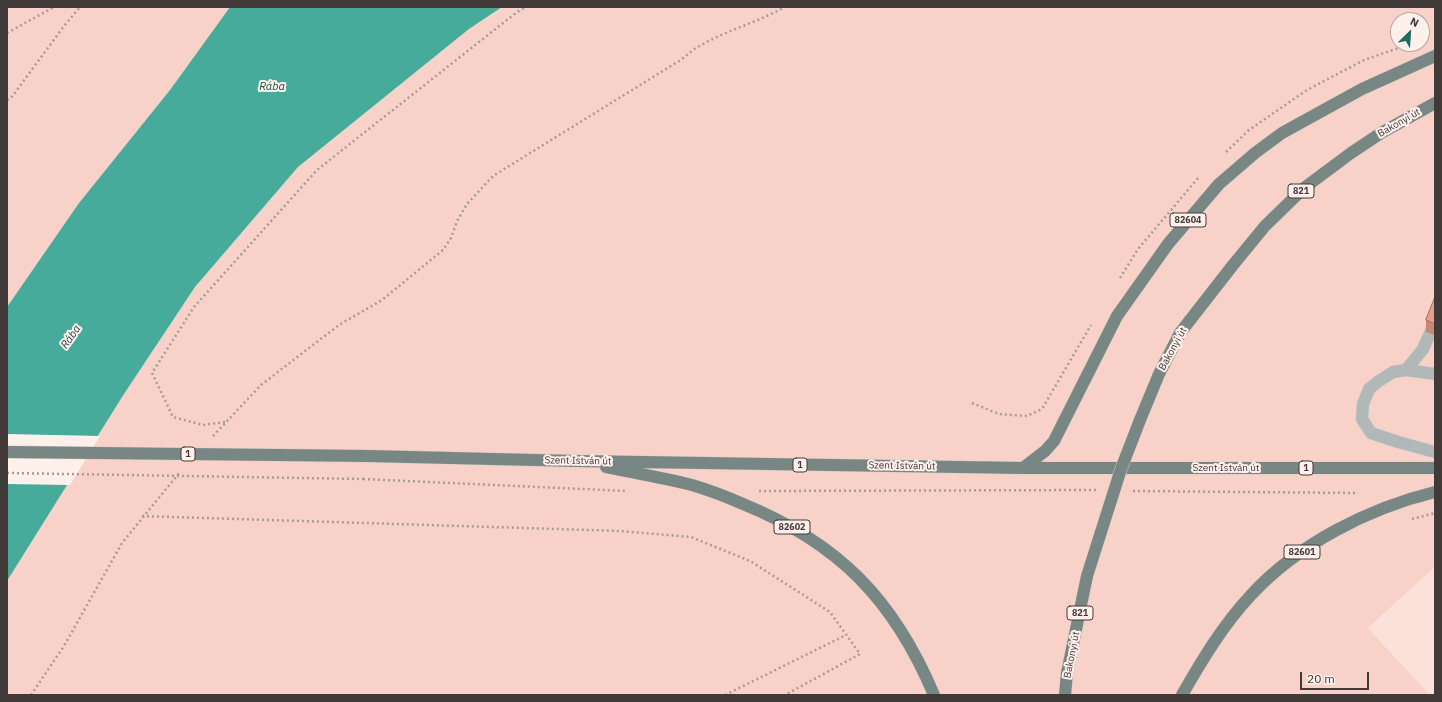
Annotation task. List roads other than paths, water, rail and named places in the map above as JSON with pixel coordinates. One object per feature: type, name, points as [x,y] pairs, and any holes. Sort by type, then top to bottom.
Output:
[{"type":"main road","name":"82604","points":[[1023,468],[1045,451],[1054,441],[1118,316],[1168,244],[1219,184],[1255,153],[1282,133],[1362,89],[1435,56]]},
{"type":"main road","name":"Bakonyi út","points":[[1064,695],[1067,673],[1087,576],[1121,469],[1159,374],[1180,334],[1265,226],[1310,184],[1381,133],[1435,103]]},
{"type":"main road","points":[[1417,112],[1435,108]]},
{"type":"main road","name":"Szent István út","points":[[7,452],[368,456],[1023,468],[1435,468]]},
{"type":"main road","name":"82602","points":[[577,461],[693,486],[760,511],[792,526],[820,544],[870,588],[907,639],[923,669],[934,695]]},
{"type":"main road","name":"82601","points":[[1182,695],[1224,628],[1251,594],[1279,569],[1320,540],[1377,510],[1435,492]]},
{"type":"lane","points":[[1406,370],[1423,349],[1435,322]]},
{"type":"lane","points":[[1435,374],[1406,370],[1394,372],[1379,380],[1369,389],[1363,404],[1362,419],[1371,433],[1435,452]]},
{"type":"water","name":"Rába","points":[[230,7],[502,7],[469,29],[298,167],[195,287],[124,394],[7,581],[7,307],[79,203],[170,90]]}]
